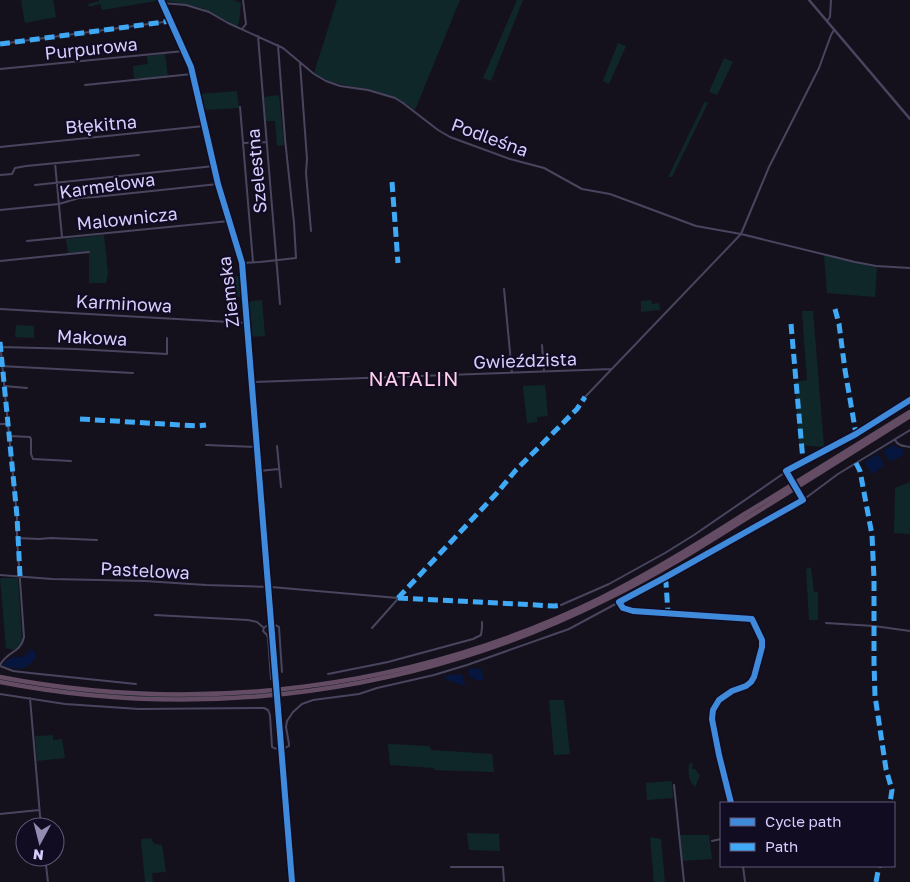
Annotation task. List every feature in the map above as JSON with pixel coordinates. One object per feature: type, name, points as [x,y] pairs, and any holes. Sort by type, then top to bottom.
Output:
[{"type":"highway","points":[[0,682],[109,697],[161,700],[211,699],[312,691],[416,671],[476,653],[554,624],[660,571],[910,412]]},
{"type":"highway","points":[[815,473],[910,416]]},
{"type":"highway","points":[[0,677],[103,691],[148,694],[202,694],[304,687],[403,669],[484,646],[580,608],[658,567],[773,500]]},
{"type":"street","points":[[243,0],[248,32]]},
{"type":"street","points":[[809,0],[910,119]]},
{"type":"street","points":[[827,21],[830,17],[831,0]]},
{"type":"street","name":"Ziemska","points":[[162,2],[193,74],[218,184],[242,262],[292,882]]},
{"type":"street","name":"Podleśna","points":[[162,2],[202,9],[278,45],[318,77],[326,81],[340,86],[368,90],[395,98],[450,138],[510,159],[544,168],[582,189],[610,194],[696,226],[741,234],[855,262],[876,266],[910,268]]},
{"type":"street","points":[[0,44],[171,21]]},
{"type":"street","points":[[242,29],[246,24]]},
{"type":"street","points":[[585,397],[741,234],[768,167],[819,68],[830,35],[834,30]]},
{"type":"street","name":"Szelestna","points":[[258,36],[280,304]]},
{"type":"street","points":[[242,262],[296,258],[294,223],[284,139],[278,45]]},
{"type":"street","name":"Purpurowa","points":[[0,69],[184,51]]},
{"type":"street","points":[[300,63],[310,231]]},
{"type":"street","points":[[85,85],[193,74]]},
{"type":"street","points":[[240,107],[253,262]]},
{"type":"street","name":"Błękitna","points":[[0,147],[205,126]]},
{"type":"street","points":[[244,143],[266,142]]},
{"type":"street","points":[[0,175],[12,174],[15,168],[138,155]]},
{"type":"street","points":[[55,163],[62,238]]},
{"type":"street","points":[[35,185],[214,166]]},
{"type":"street","name":"Karmelowa","points":[[0,210],[59,204],[79,198],[95,196],[218,184]]},
{"type":"street","name":"Malownicza","points":[[27,241],[229,221]]},
{"type":"street","points":[[0,261],[89,252]]},
{"type":"street","points":[[504,289],[512,373]]},
{"type":"street","name":"Karminowa","points":[[0,308],[247,322]]},
{"type":"street","name":"Makowa","points":[[0,347],[167,354],[167,338]]},
{"type":"street","points":[[0,342],[17,516],[24,633],[21,647],[5,656],[0,665],[13,671],[136,684]]},
{"type":"street","points":[[542,345],[544,371]]},
{"type":"street","points":[[1,366],[133,373]]},
{"type":"street","name":"Gwieździsta","points":[[252,382],[612,369]]},
{"type":"street","points":[[4,386],[27,388]]},
{"type":"street","points":[[562,605],[603,588],[665,553],[793,466],[841,443],[910,400]]},
{"type":"street","points":[[0,424],[8,424]]},
{"type":"street","points":[[0,694],[65,704],[138,709],[264,708],[268,710],[270,715],[272,747],[286,748],[289,745],[286,726],[288,718],[296,708],[305,702],[359,694],[418,679],[467,665],[569,629],[803,500],[838,474],[910,430]]},
{"type":"street","points":[[9,436],[30,437],[34,459],[71,461]]},
{"type":"street","points":[[894,439],[898,444],[910,447]]},
{"type":"street","points":[[206,445],[257,447]]},
{"type":"street","points":[[277,446],[280,487]]},
{"type":"street","points":[[259,470],[279,469]]},
{"type":"street","points":[[17,538],[97,540]]},
{"type":"street","name":"Pastelowa","points":[[0,575],[268,588],[398,598],[372,628]]},
{"type":"street","points":[[619,602],[623,608],[633,611]]},
{"type":"street","points":[[155,615],[256,622],[264,628],[263,631],[268,638],[271,679]]},
{"type":"street","points":[[328,674],[388,662],[473,640],[482,633],[482,622]]},
{"type":"street","points":[[826,623],[874,626],[910,631]]},
{"type":"street","points":[[264,628],[271,625],[278,626],[279,628],[282,672]]},
{"type":"street","points":[[30,698],[40,817]]},
{"type":"street","points":[[726,784],[731,802]]},
{"type":"street","points":[[674,785],[684,882]]},
{"type":"street","points":[[0,814],[39,810]]},
{"type":"street","points":[[712,841],[720,839]]},
{"type":"street","points":[[46,867],[48,882]]},
{"type":"street","points":[[451,867],[503,868],[504,882]]},
{"type":"street","points":[[743,867],[744,882]]},
{"type":"green space","points":[[53,0],[56,17],[25,23],[21,1]]},
{"type":"green space","points":[[99,0],[156,1],[102,10],[100,4],[89,7],[88,4]]},
{"type":"green space","points":[[163,0],[233,0],[241,3],[239,23],[237,26],[202,8]]},
{"type":"green space","points":[[337,0],[460,0],[415,110],[386,94],[330,81],[314,73]]},
{"type":"green space","points":[[517,0],[523,0],[491,81],[483,78]]},
{"type":"green space","points":[[618,43],[626,46],[609,84],[603,81]]},
{"type":"green space","points":[[165,54],[168,77],[134,78],[133,66],[148,64],[147,56]]},
{"type":"green space","points":[[724,58],[733,62],[717,95],[709,92]]},
{"type":"green space","points":[[237,91],[239,108],[203,110],[200,94]]},
{"type":"green space","points":[[279,95],[284,145],[277,146],[275,121],[266,121],[264,97]]},
{"type":"green space","points":[[705,101],[708,103],[672,177],[668,177]]},
{"type":"green space","points":[[104,235],[108,274],[106,283],[89,283],[89,251],[68,253],[66,239]]},
{"type":"green space","points":[[824,255],[877,268],[875,297],[827,293]]},
{"type":"green space","points":[[239,276],[241,297],[229,298],[227,277]]},
{"type":"green space","points":[[262,300],[265,336],[250,337],[247,302]]},
{"type":"green space","points":[[651,300],[652,304],[659,303],[660,310],[641,312],[641,301]]},
{"type":"green space","points":[[802,311],[813,311],[824,447],[799,445],[795,382],[807,380]]},
{"type":"green space","points":[[16,325],[34,326],[34,338],[15,337]]},
{"type":"green space","points":[[545,385],[548,416],[537,417],[537,422],[527,423],[523,386]]},
{"type":"green space","points":[[910,482],[910,534],[894,533],[895,488]]},
{"type":"green space","points":[[811,567],[814,592],[818,592],[818,620],[809,620],[806,569]]},
{"type":"green space","points":[[0,578],[18,578],[22,641],[14,650],[6,648]]},
{"type":"green space","points":[[0,679],[162,696],[196,696],[295,689],[295,691],[251,695],[162,698],[88,693]]},
{"type":"green space","points":[[549,700],[564,700],[570,754],[554,755]]},
{"type":"green space","points":[[53,735],[53,740],[62,739],[65,758],[37,761],[35,736]]},
{"type":"green space","points":[[388,744],[429,746],[431,750],[492,754],[494,772],[434,770],[434,768],[390,765]]},
{"type":"green space","points":[[693,763],[692,769],[695,769],[700,776],[695,787],[691,782],[689,773],[689,764]]},
{"type":"green space","points":[[672,781],[673,798],[647,800],[646,783]]},
{"type":"green space","points":[[467,833],[499,834],[500,851],[469,850]]},
{"type":"green space","points":[[680,835],[709,835],[712,859],[682,861]]},
{"type":"green space","points":[[650,837],[661,839],[665,882],[654,882]]},
{"type":"green space","points":[[151,838],[154,844],[162,845],[166,872],[152,873],[153,882],[145,882],[141,839]]},
{"type":"water","points":[[893,445],[904,452],[903,455],[890,462],[883,451]]},
{"type":"water","points":[[878,454],[884,464],[872,474],[864,462]]},
{"type":"water","points":[[31,649],[35,652],[36,658],[23,668],[11,668],[3,665],[12,658],[24,657]]},
{"type":"water","points":[[473,668],[481,669],[483,680],[470,677],[468,670]]},
{"type":"water","points":[[462,674],[464,686],[445,679],[445,676]]},
{"type":"marked path","points":[[0,44],[171,21]]},
{"type":"marked path","points":[[392,182],[398,263]]},
{"type":"marked path","points":[[835,309],[856,434]]},
{"type":"marked path","points":[[791,324],[803,461]]},
{"type":"marked path","points":[[0,342],[17,516],[20,576]]},
{"type":"marked path","points":[[398,598],[496,494],[516,470],[577,409],[585,397]]},
{"type":"marked path","points":[[80,419],[206,425]]},
{"type":"marked path","points":[[856,463],[860,471],[872,535],[875,696],[886,769],[892,790],[890,802]]},
{"type":"marked path","points":[[664,578],[668,613]]},
{"type":"marked path","points":[[398,598],[561,605]]},
{"type":"marked path","points":[[876,882],[879,867]]},
{"type":"cycle path","points":[[161,0],[191,67],[218,184],[242,263],[292,882]]},
{"type":"cycle path","points":[[731,802],[712,719],[713,710],[719,700],[732,691],[746,686],[754,677],[762,640],[752,619],[633,611],[623,608],[619,602],[803,500],[786,471],[856,434],[910,400]]},
{"type":"district","name":"NATALIN","points":[[414,378]]}]
